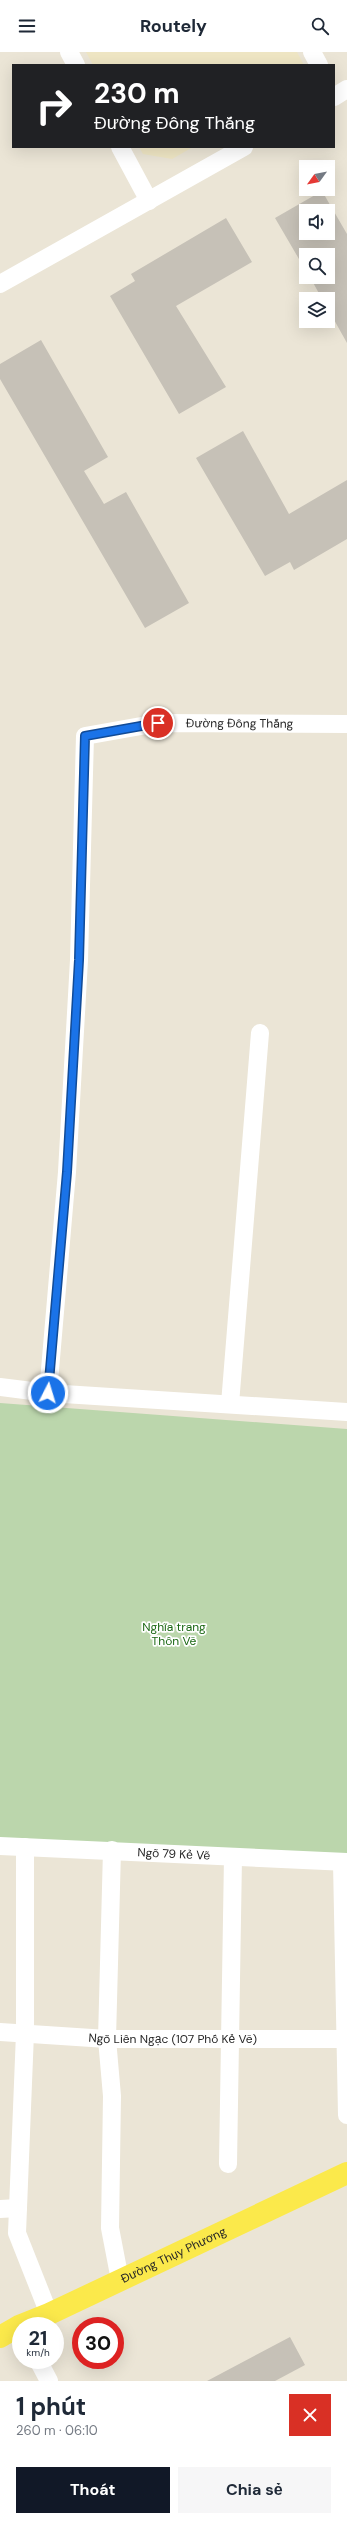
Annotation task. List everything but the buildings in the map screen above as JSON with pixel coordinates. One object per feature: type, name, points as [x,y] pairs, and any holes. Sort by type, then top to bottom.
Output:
[{"type":"main road","name":"Đường Thụy Phương","points":[[44,2317],[347,2173]]},
{"type":"main road","name":"Đường Thụy Phương","points":[[0,2337],[12,2332]]},
{"type":"street","points":[[69,52],[75,64]]},
{"type":"street","points":[[312,52],[318,64]]},
{"type":"street","points":[[121,148],[149,200]]},
{"type":"street","points":[[0,284],[242,148]]},
{"type":"street","name":"Đường Đông Thắng","points":[[48,1393],[68,1156],[79,960],[85,736],[158,723],[347,724]]},
{"type":"street","points":[[230,1404],[260,1033]]},
{"type":"street","points":[[0,1387],[48,1393],[347,1412]]},
{"type":"street","name":"Ngõ 79 Kẻ Vẽ","points":[[0,1846],[112,1850],[344,1862]]},
{"type":"street","points":[[25,1847],[25,2033],[17,2233],[50,2314]]},
{"type":"street","points":[[112,1850],[107,2039],[112,2096],[110,2228],[120,2280]]},
{"type":"street","points":[[228,2164],[232,2039],[233,1856]]},
{"type":"street","points":[[344,1862],[347,2114]]},
{"type":"street","name":"Ngõ Liên Ngạc (107 Phố Kẻ Vẽ)","points":[[0,2032],[107,2039],[347,2039]]},
{"type":"street","points":[[0,2209],[18,2208]]},
{"type":"street","points":[[43,2369],[49,2381]]},
{"type":"shaded area","points":[[86,52],[297,52],[303,64],[92,64]]},
{"type":"shaded area","points":[[140,148],[191,148],[172,159],[143,154]]},
{"type":"green space","name":"Nghĩa trang Thôn Vẽ","points":[[0,1403],[347,1429],[347,1854],[0,1839]]},
{"type":"route","points":[[48,1393],[67,1172],[79,960],[85,736],[158,723]]}]
